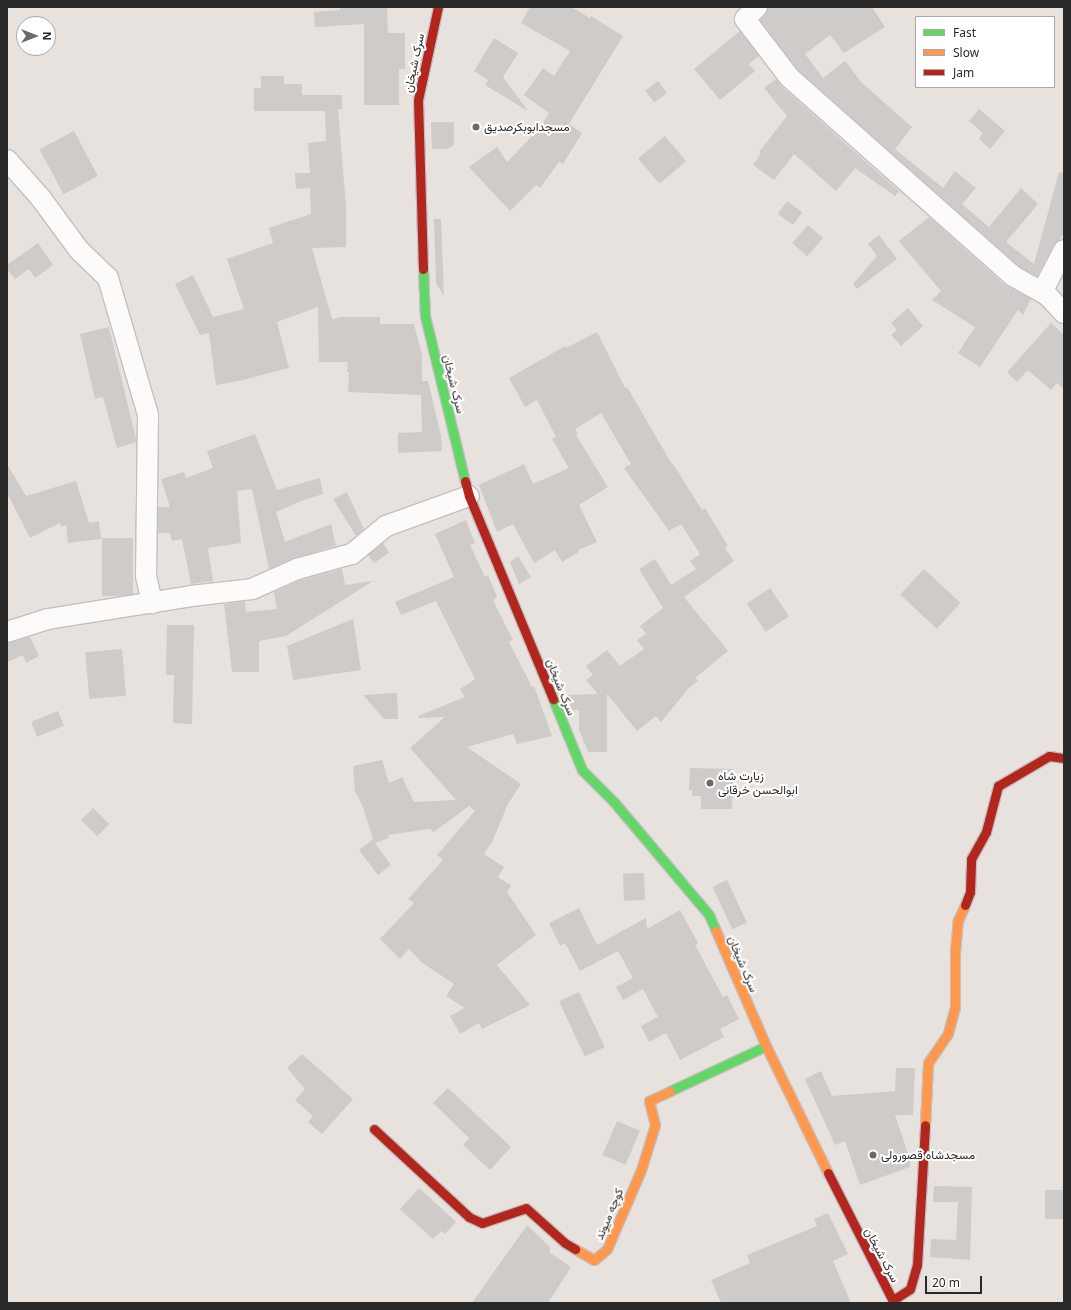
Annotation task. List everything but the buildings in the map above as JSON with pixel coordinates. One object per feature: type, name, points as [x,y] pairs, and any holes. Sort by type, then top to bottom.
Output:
[{"type":"street","name":"سرک شیخان","points":[[438,7],[418,100],[425,316],[469,496],[582,770],[614,802],[709,915],[766,1046],[852,1224],[894,1302]]},
{"type":"street","points":[[757,7],[745,19],[789,77],[1013,276],[1042,292],[1064,313]]},
{"type":"street","points":[[7,160],[40,197],[79,250],[108,278],[148,415],[146,576],[152,603]]},
{"type":"street","points":[[1042,292],[1064,250]]},
{"type":"street","points":[[7,632],[48,619],[191,596],[252,589],[297,569],[352,554],[386,526],[469,496]]},
{"type":"street","points":[[894,1302],[910,1289],[918,1265],[928,1062],[948,1033],[955,1007],[954,952],[958,920],[970,892],[971,859],[986,832],[998,786],[1049,756],[1064,758]]},
{"type":"street","name":"کوچه میوند","points":[[374,1128],[469,1217],[482,1223],[526,1208],[565,1243],[594,1260],[607,1249],[641,1170],[655,1125],[649,1101],[766,1046]]},
{"type":"traffic: fast","points":[[423,269],[425,316],[465,481]]},
{"type":"traffic: fast","points":[[553,699],[582,770],[614,802],[709,915],[716,931]]},
{"type":"traffic: fast","points":[[670,1091],[766,1046]]},
{"type":"traffic: slow","points":[[925,1125],[928,1063],[948,1033],[955,1007],[955,952],[958,920],[965,905]]},
{"type":"traffic: slow","points":[[716,931],[766,1046],[828,1173]]},
{"type":"traffic: slow","points":[[575,1249],[594,1260],[607,1249],[641,1170],[655,1125],[649,1101],[670,1091]]},
{"type":"traffic: jam","points":[[423,269],[418,100],[438,7]]},
{"type":"traffic: jam","points":[[465,481],[469,496],[553,699]]},
{"type":"traffic: jam","points":[[965,905],[970,892],[971,859],[986,832],[998,786],[1049,756],[1064,758]]},
{"type":"traffic: jam","points":[[893,1300],[910,1289],[917,1265],[925,1125]]},
{"type":"traffic: jam","points":[[374,1129],[469,1217],[482,1223],[526,1208],[565,1243],[575,1249]]},
{"type":"traffic: jam","points":[[828,1173],[894,1303]]},
{"type":"place","name":"مسجدابوبکرصدیق","points":[[476,127]]},
{"type":"place","name":"زیارت شاه ابوالحسن خرقانی","points":[[710,783]]},
{"type":"place","name":"مسجدشاه قصورولی","points":[[873,1155]]}]
